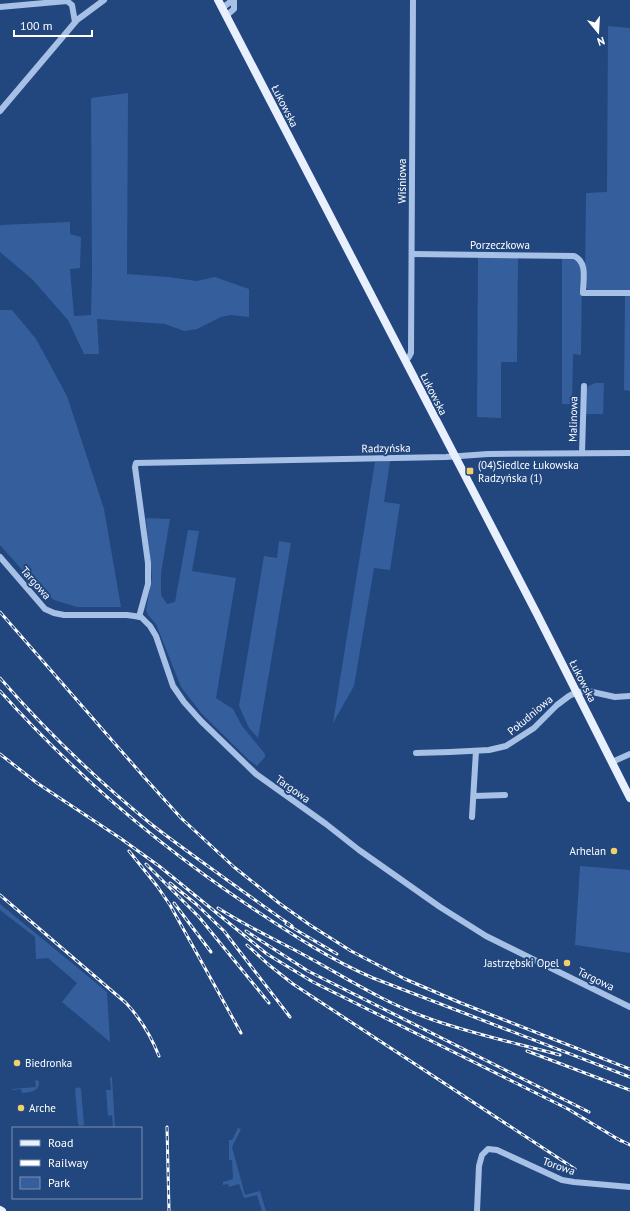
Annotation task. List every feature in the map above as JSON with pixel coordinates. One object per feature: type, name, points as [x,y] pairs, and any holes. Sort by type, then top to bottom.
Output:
[{"type":"main road","name":"Łukowska","points":[[218,0],[577,692],[630,798]]},
{"type":"street","points":[[0,111],[75,22],[104,0]]},
{"type":"street","points":[[222,8],[229,4],[232,0]]},
{"type":"street","points":[[226,16],[234,9],[232,0]]},
{"type":"street","name":"Wiśniowa","points":[[405,360],[411,353],[414,0]]},
{"type":"street","points":[[0,7],[64,1],[70,3],[73,8],[75,22]]},
{"type":"street","name":"Porzeczkowa","points":[[412,254],[574,256],[579,258],[583,266],[583,293],[630,293]]},
{"type":"street","name":"Malinowa","points":[[582,453],[584,386]]},
{"type":"street","name":"Radzyńska","points":[[139,617],[148,584],[148,563],[135,467],[136,463],[488,454],[630,453]]},
{"type":"street","name":"Targowa","points":[[0,557],[46,609],[54,613],[64,615],[127,615],[139,617],[146,622],[156,636],[173,686],[184,702],[261,778],[440,907],[486,936],[630,1007]]},
{"type":"street","points":[[577,692],[588,691],[615,697],[630,696]]},
{"type":"street","name":"Południowa","points":[[416,753],[501,748],[511,744],[534,728],[557,705],[577,692]]},
{"type":"street","points":[[472,817],[476,750]]},
{"type":"street","points":[[612,762],[630,754]]},
{"type":"street","points":[[474,796],[505,794]]},
{"type":"street","name":"Torowa","points":[[477,1211],[479,1166],[482,1155],[485,1151],[491,1149],[497,1150],[562,1180],[630,1187]]},
{"type":"green space","points":[[608,26],[630,28],[630,291],[588,290],[585,286],[586,193],[607,192]]},
{"type":"green space","points":[[128,93],[127,274],[197,281],[215,277],[249,289],[249,317],[231,315],[221,317],[197,329],[184,331],[165,324],[97,319],[99,354],[84,354],[68,320],[32,279],[0,252],[0,225],[70,222],[70,234],[81,237],[80,268],[70,269],[74,316],[91,315],[91,98]]},
{"type":"green space","points":[[478,257],[518,257],[517,362],[501,362],[501,418],[477,417]]},
{"type":"green space","points":[[562,258],[575,258],[582,266],[581,355],[573,354],[572,404],[562,404]]},
{"type":"green space","points":[[625,295],[630,295],[630,391],[624,390]]},
{"type":"green space","points":[[0,310],[12,310],[36,339],[67,396],[104,509],[121,607],[77,607],[54,600],[33,582],[0,545]]},
{"type":"green space","points":[[595,383],[604,383],[603,414],[584,414],[586,390],[589,386]]},
{"type":"green space","points":[[390,461],[384,502],[400,504],[390,570],[374,568],[354,686],[333,723],[375,462]]},
{"type":"green space","points":[[146,518],[170,519],[161,573],[161,595],[167,604],[175,602],[188,530],[199,531],[192,571],[236,578],[216,698],[233,709],[242,726],[265,754],[265,757],[257,766],[202,714],[181,687],[156,624],[148,615],[146,610],[152,577]]},
{"type":"green space","points":[[279,541],[291,543],[258,738],[249,728],[239,706],[264,556],[277,558]]},
{"type":"green space","points":[[580,866],[630,870],[630,953],[575,945]]},
{"type":"green space","points":[[0,904],[107,992],[110,1042],[62,1002],[77,983],[48,958],[36,959],[35,937],[0,910]]},
{"type":"green space","points":[[112,1077],[115,1127],[113,1127],[112,1115],[108,1116],[106,1090],[111,1090],[110,1078]]},
{"type":"green space","points":[[35,1080],[39,1081],[39,1085],[34,1091],[22,1093],[21,1089],[12,1090],[36,1087]]},
{"type":"green space","points":[[78,1087],[81,1089],[84,1125],[79,1126],[75,1089]]},
{"type":"green space","points":[[238,1128],[241,1129],[232,1147],[245,1195],[260,1191],[266,1211],[262,1211],[257,1195],[244,1198],[239,1184],[229,1187],[228,1184],[223,1185],[223,1182],[233,1179],[232,1160],[229,1160],[229,1140],[232,1140]]},
{"type":"railway","points":[[0,612],[181,818],[234,867],[279,903],[351,951],[405,979],[461,1003],[630,1069]]},
{"type":"railway","points":[[0,678],[54,736],[151,824],[292,926]]},
{"type":"railway","points":[[0,691],[59,752],[120,809],[220,886],[298,938],[327,955],[373,978],[630,1077]]},
{"type":"railway","points":[[0,754],[37,783],[120,838],[159,866],[267,954],[313,982],[568,1109],[621,1141]]},
{"type":"railway","points":[[129,851],[170,905],[241,1033]]},
{"type":"railway","points":[[146,864],[199,917],[269,1003]]},
{"type":"railway","points":[[170,883],[196,904],[224,931],[290,1017]]},
{"type":"railway","points":[[0,895],[126,1003],[145,1028],[159,1056]]},
{"type":"railway","points":[[174,903],[211,952]]},
{"type":"railway","points":[[218,908],[396,1005],[441,1023],[492,1038],[560,1055]]},
{"type":"railway","points":[[286,924],[337,954]]},
{"type":"railway","points":[[246,931],[308,971],[589,1112]]},
{"type":"railway","points":[[247,945],[293,984],[575,1169]]},
{"type":"railway","points":[[527,1051],[630,1090]]},
{"type":"railway","points":[[167,1127],[169,1211]]},
{"type":"railway","points":[[616,1138],[630,1145]]},
{"type":"place","name":"(04)Siedlce Łukowska Radzyńska (1)","points":[[470,471]]},
{"type":"place","name":"Arhelan","points":[[614,851]]},
{"type":"place","name":"Jastrzębski Opel","points":[[567,963]]},
{"type":"place","name":"Biedronka","points":[[17,1063]]},
{"type":"place","name":"Arche","points":[[21,1108]]}]
